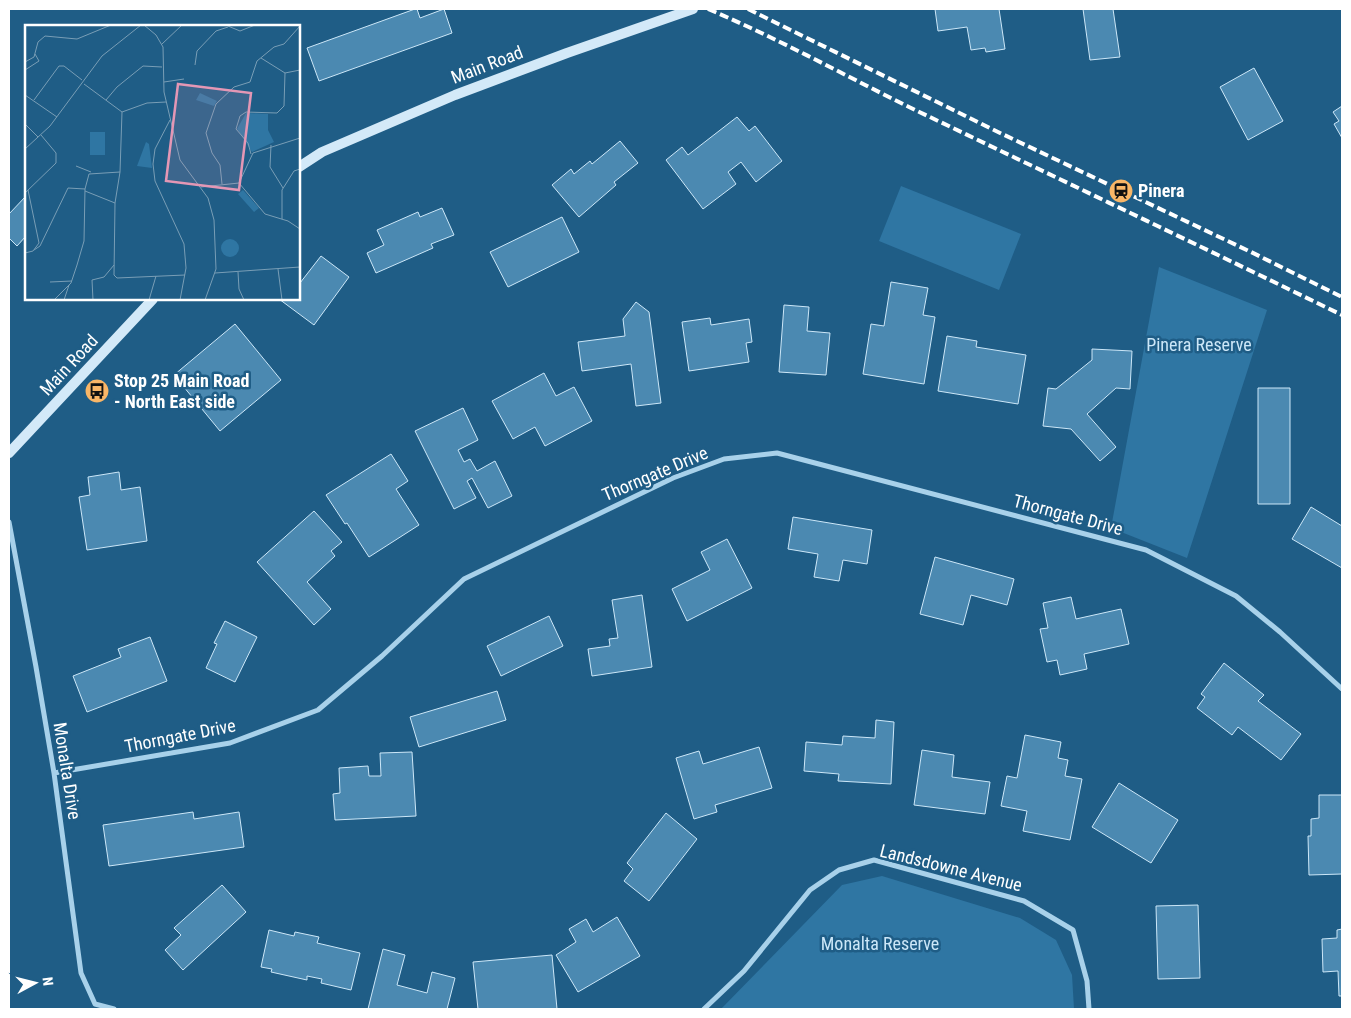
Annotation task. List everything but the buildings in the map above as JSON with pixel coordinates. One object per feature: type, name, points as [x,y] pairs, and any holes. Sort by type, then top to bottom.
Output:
[{"type":"main road","name":"Main Road","points":[[300,166],[322,152],[455,95],[693,9]]},
{"type":"main road","name":"Main Road","points":[[9,453],[152,300]]},
{"type":"street","name":"Thorngate Drive","points":[[54,773],[230,743],[318,710],[382,656],[464,578],[673,478],[724,459],[777,453],[1146,550],[1236,596],[1280,632],[1342,689]]},
{"type":"street","name":"Monalta Drive","points":[[9,522],[54,773],[82,973],[95,1004]]},
{"type":"street","name":"Landsdowne Avenue","points":[[704,1009],[744,971],[810,890],[839,870],[874,860],[1024,901],[1073,930],[1087,981],[1089,1009]]},
{"type":"street","points":[[90,1009],[95,1004],[114,1009]]},
{"type":"green space","points":[[901,186],[1021,234],[999,290],[879,241]]},
{"type":"green space","name":"Pinera Reserve","points":[[1159,267],[1267,310],[1187,558],[1111,528]]},
{"type":"green space","name":"Monalta Reserve","points":[[882,876],[1020,918],[1056,940],[1072,975],[1074,1009],[721,1009],[842,885]]},
{"type":"railway","points":[[708,9],[809,56],[909,107],[1342,315]]},
{"type":"railway","points":[[748,9],[998,132],[1342,297]]},
{"type":"place","name":"Pinera","points":[[1121,191]]},
{"type":"place","name":"Stop 25 Main Road - North East side","points":[[97,391]]}]
